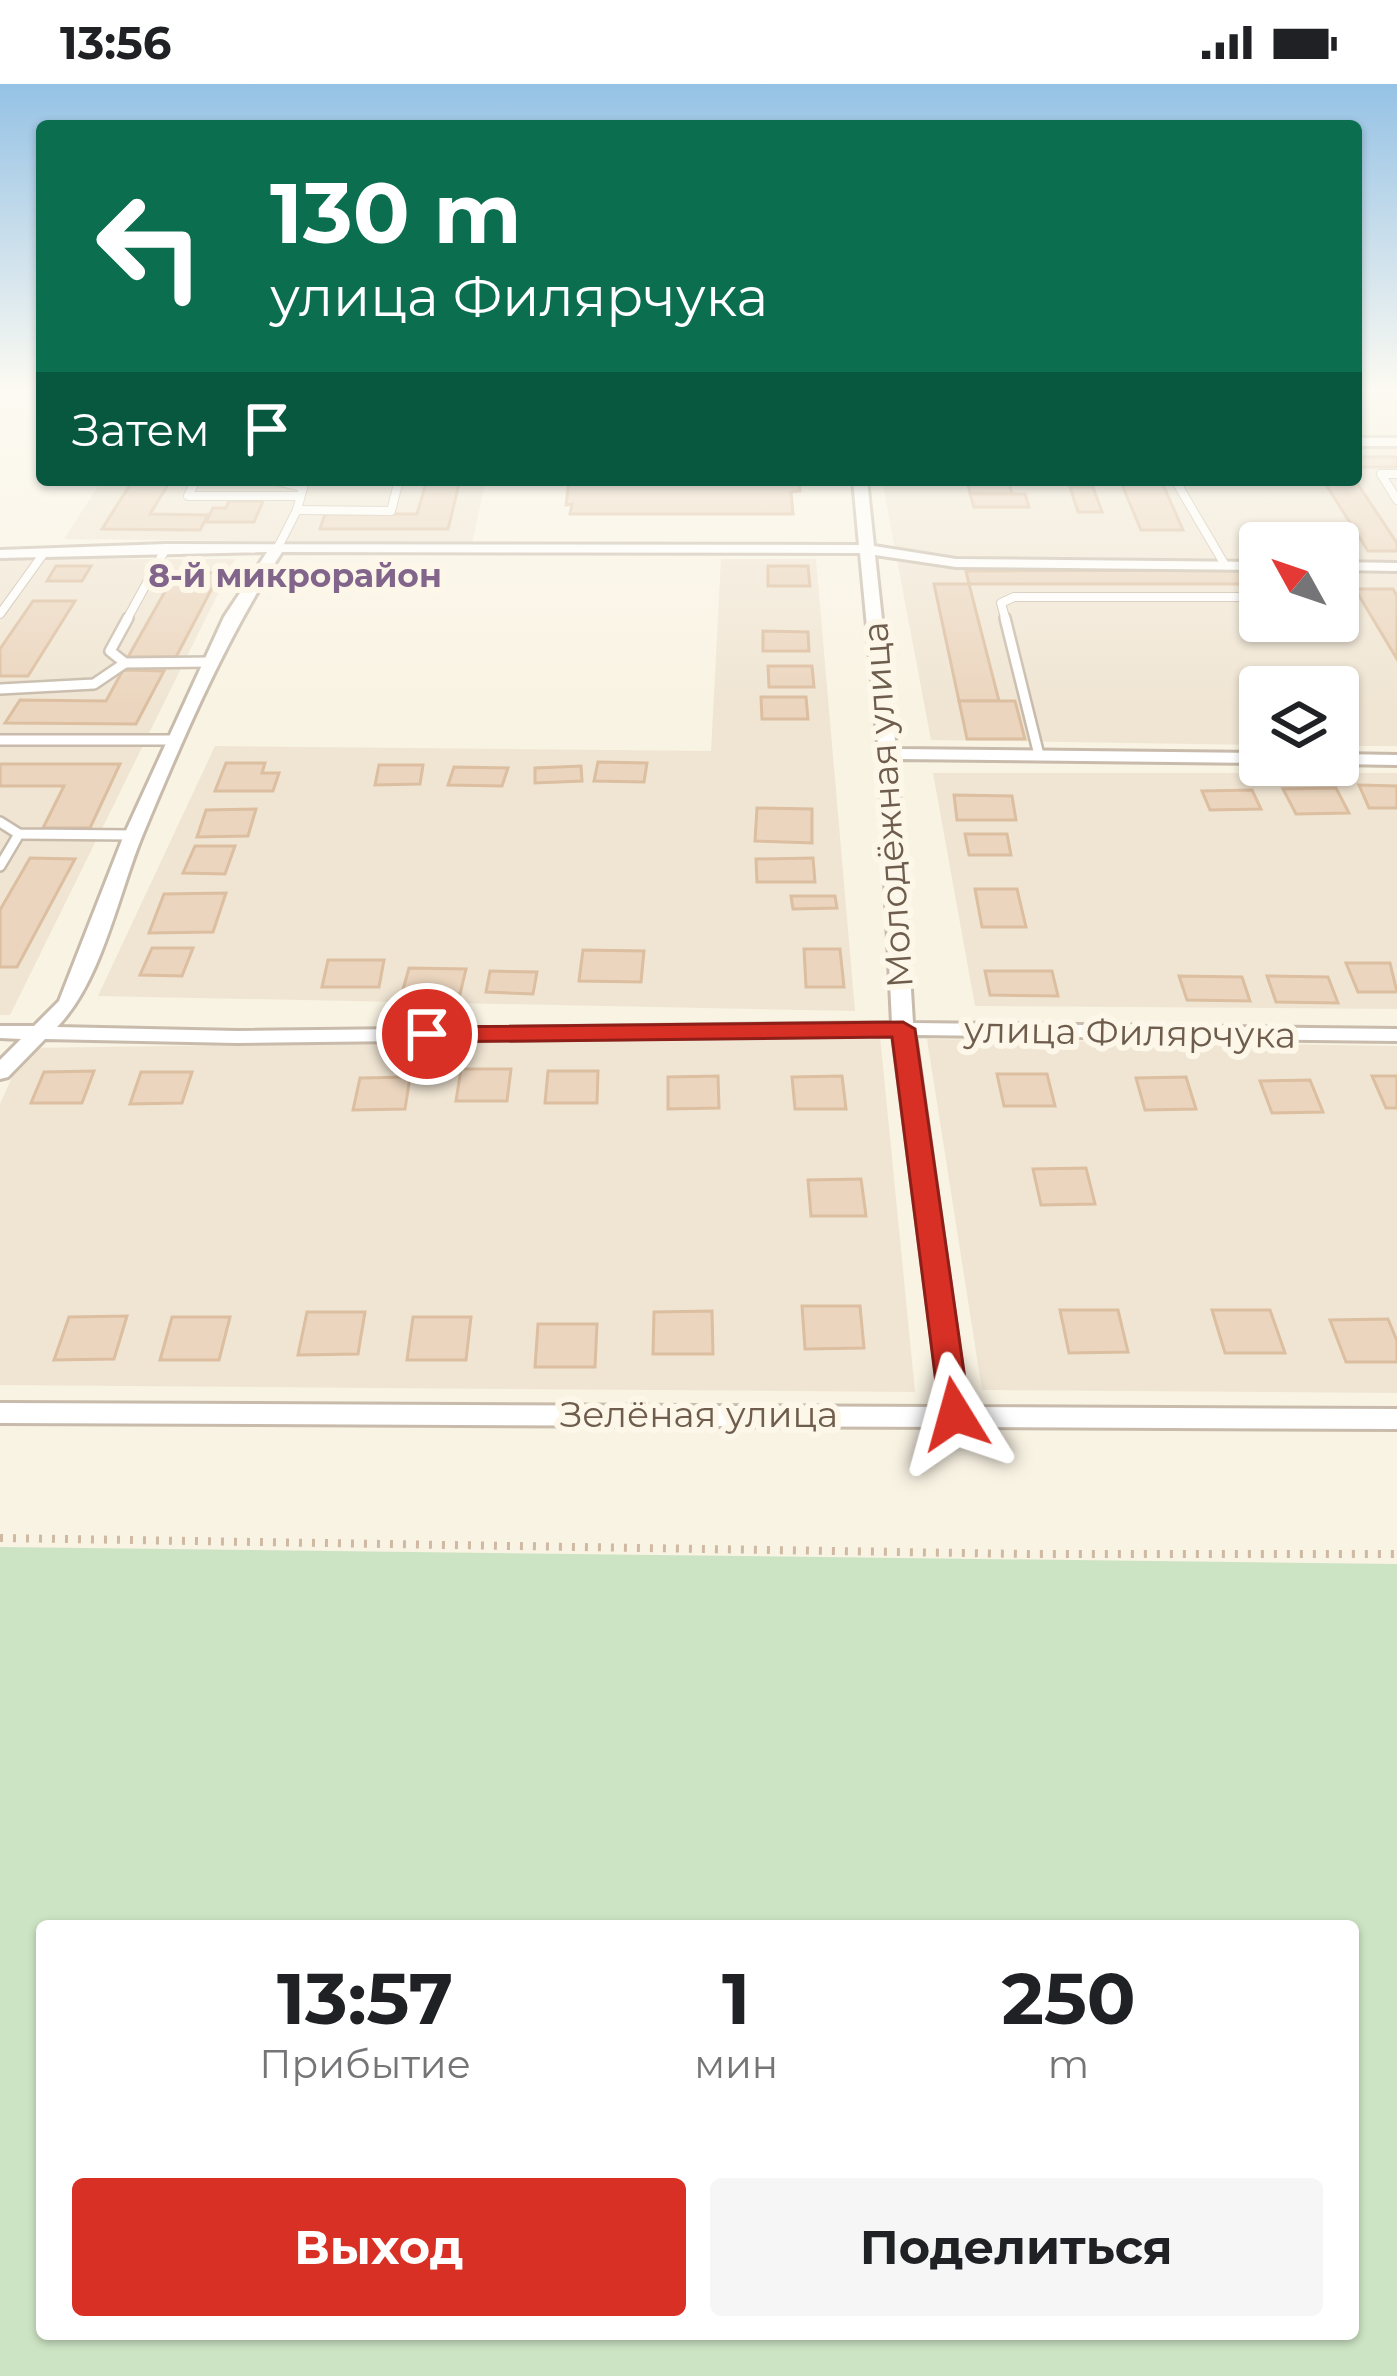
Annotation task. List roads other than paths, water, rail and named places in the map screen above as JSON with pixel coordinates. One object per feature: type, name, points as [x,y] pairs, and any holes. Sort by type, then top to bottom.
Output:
[{"type":"street","name":"Молодёжная улица","points":[[861,494],[888,754],[903,1029],[955,1414]]},
{"type":"street","points":[[0,554],[166,548],[866,549],[956,563],[1239,565]]},
{"type":"street","points":[[0,1072],[69,1003],[133,835],[232,617],[277,549]]},
{"type":"street","points":[[1359,566],[1397,567]]},
{"type":"street","points":[[888,754],[1239,758]]},
{"type":"street","points":[[1359,759],[1397,760]]},
{"type":"street","name":"улица Филярчука","points":[[0,1032],[261,1036],[903,1029],[1397,1035]]},
{"type":"street","name":"Зелёная улица","points":[[0,1413],[1397,1418]]},
{"type":"lane","points":[[189,494],[217,494]]},
{"type":"lane","points":[[277,549],[301,494]]},
{"type":"lane","points":[[297,510],[391,511],[395,494]]},
{"type":"lane","points":[[1183,494],[1225,565]]},
{"type":"lane","points":[[125,663],[110,651],[166,548]]},
{"type":"lane","points":[[0,614],[44,553]]},
{"type":"lane","points":[[1039,755],[1001,603],[1014,597],[1239,597]]},
{"type":"lane","points":[[0,700],[3,689],[94,684],[125,663],[212,662]]},
{"type":"lane","points":[[0,740],[176,740]]},
{"type":"lane","points":[[0,822],[19,834],[133,835]]},
{"type":"lane","points":[[0,866],[19,834]]},
{"type":"district","name":"8-й микрорайон","points":[[295,575]]}]
